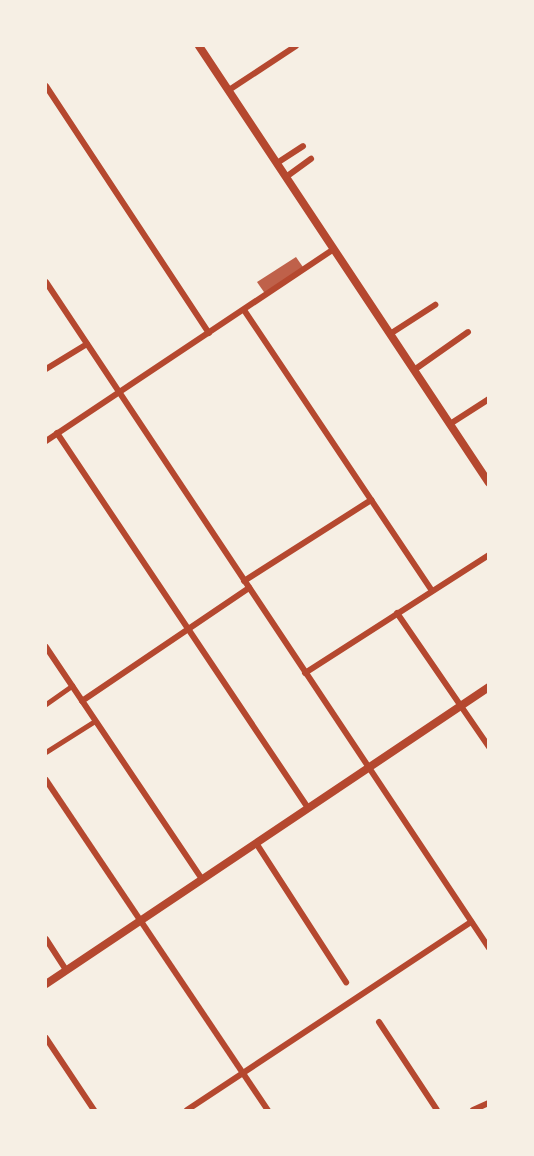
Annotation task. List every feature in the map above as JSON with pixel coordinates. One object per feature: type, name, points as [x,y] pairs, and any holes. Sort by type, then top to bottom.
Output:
[{"type":"street","points":[[200,46],[488,483]]},
{"type":"street","points":[[229,90],[296,46]]},
{"type":"street","points":[[46,86],[209,333]]},
{"type":"street","points":[[277,163],[303,146]]},
{"type":"street","points":[[286,177],[311,159]]},
{"type":"street","points":[[46,441],[334,249]]},
{"type":"street","points":[[46,282],[488,948]]},
{"type":"street","points":[[390,334],[435,304]]},
{"type":"street","points":[[244,310],[432,591]]},
{"type":"street","points":[[414,370],[468,332]]},
{"type":"street","points":[[46,369],[87,344]]},
{"type":"street","points":[[450,424],[488,399]]},
{"type":"street","points":[[57,433],[308,808]]},
{"type":"street","points":[[244,581],[371,500]]},
{"type":"street","points":[[306,673],[488,555]]},
{"type":"street","points":[[82,701],[249,588]]},
{"type":"street","points":[[397,614],[488,747]]},
{"type":"street","points":[[46,647],[202,879]]},
{"type":"street","points":[[46,704],[72,686]]},
{"type":"street","points":[[46,984],[488,687]]},
{"type":"street","points":[[46,752],[95,721]]},
{"type":"street","points":[[46,780],[268,1111]]},
{"type":"street","points":[[256,843],[346,982]]},
{"type":"street","points":[[187,1111],[471,922]]},
{"type":"street","points":[[46,939],[66,970]]},
{"type":"street","points":[[379,1022],[437,1111]]},
{"type":"street","points":[[46,1038],[94,1111]]},
{"type":"street","points":[[473,1111],[488,1103]]},
{"type":"building","points":[[296,257],[305,270],[266,295],[257,282]]}]
